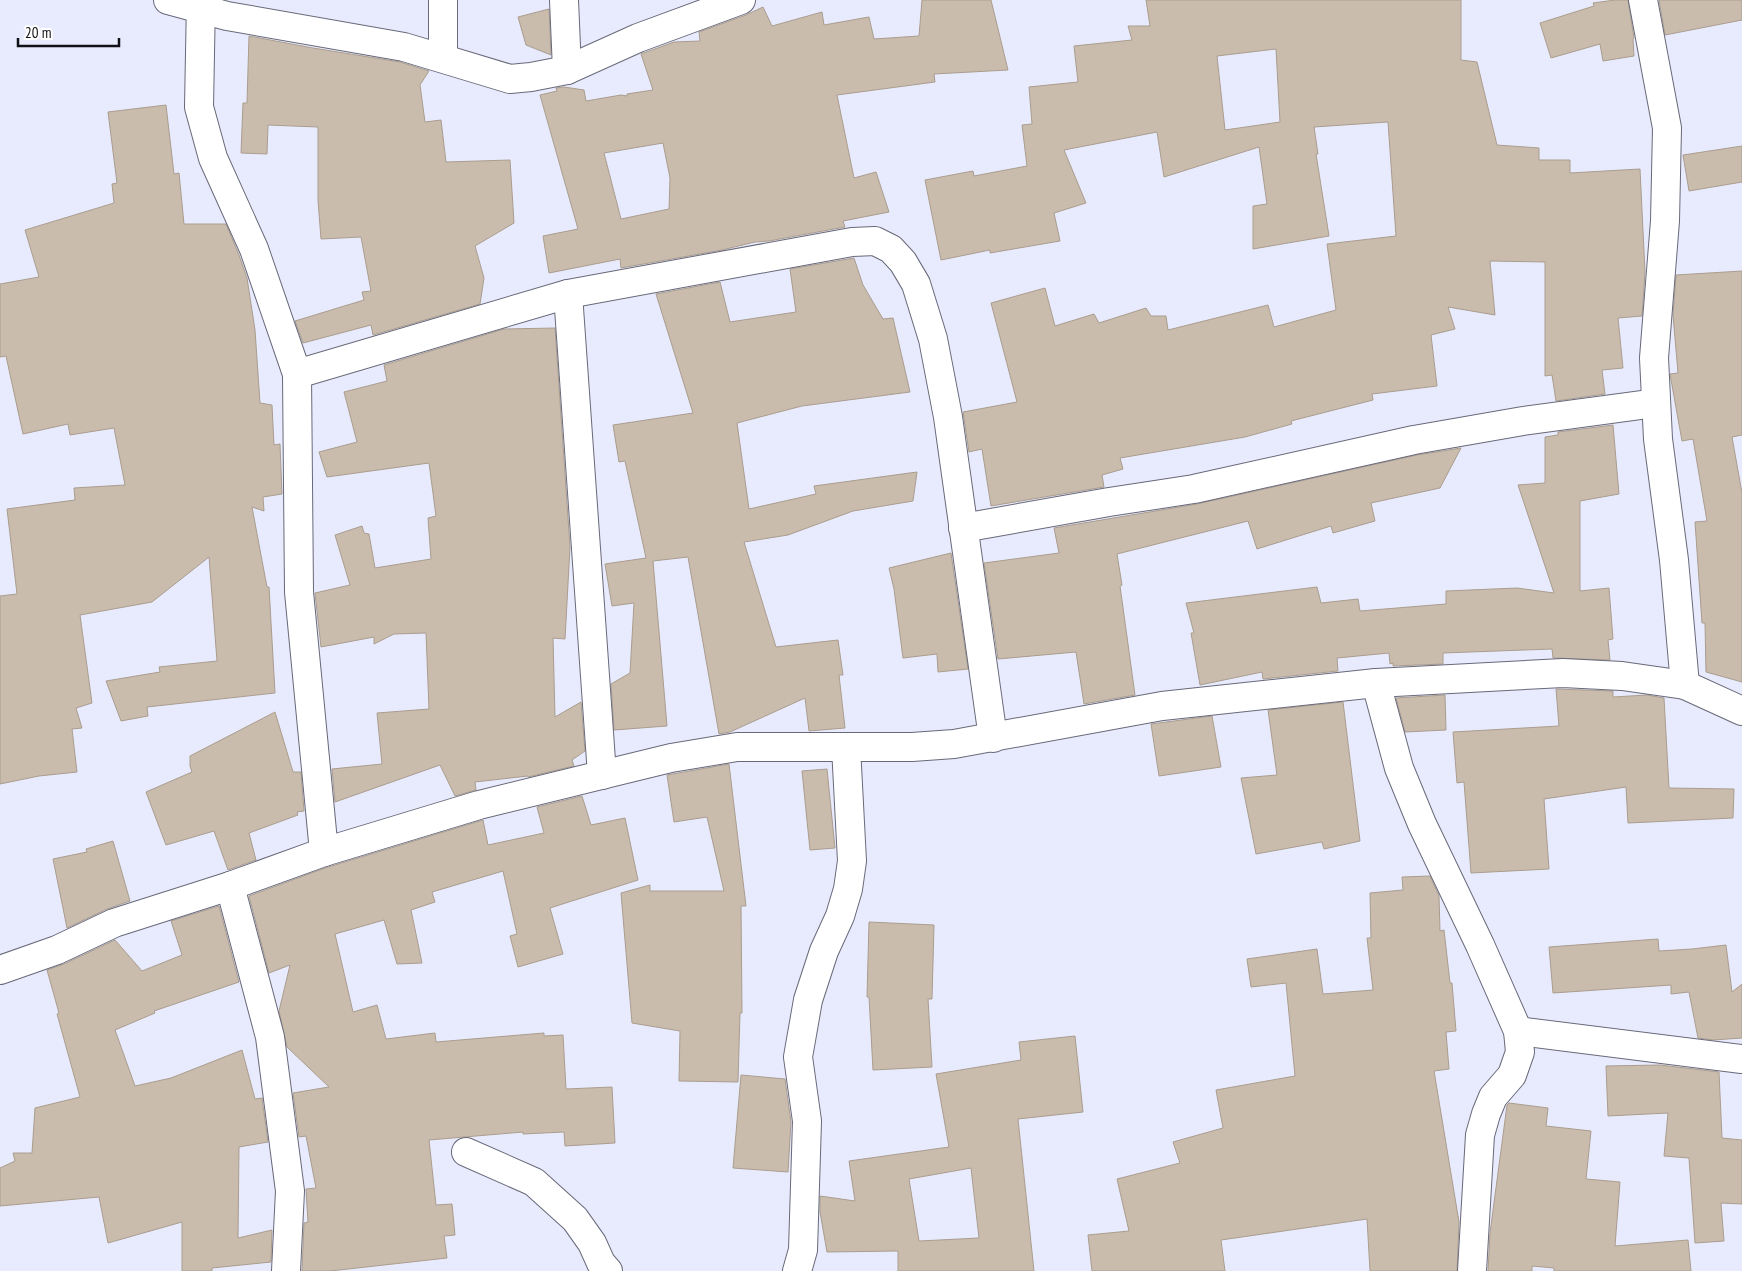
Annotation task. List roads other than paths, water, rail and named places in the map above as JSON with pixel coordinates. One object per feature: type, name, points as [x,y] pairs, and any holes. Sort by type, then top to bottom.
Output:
[{"type":"street","points":[[168,0],[201,4],[227,16],[404,47],[510,79],[567,70],[638,38],[741,0]]},
{"type":"street","points":[[442,58],[443,0]]},
{"type":"street","points":[[564,0],[567,70]]},
{"type":"street","points":[[1643,0],[1667,128],[1665,221],[1654,358],[1658,439],[1674,560],[1685,685]]},
{"type":"street","points":[[201,4],[198,107],[213,158],[254,249],[297,374],[299,592],[324,852]]},
{"type":"street","points":[[297,374],[568,294],[852,242],[875,241],[891,248],[903,262],[916,284],[933,340],[948,417],[993,738]]},
{"type":"street","points":[[568,294],[602,775]]},
{"type":"street","points":[[963,528],[1194,489],[1414,440],[1523,421],[1656,403]]},
{"type":"street","points":[[0,970],[58,950],[114,923],[230,886],[324,852],[479,805],[671,758],[737,747],[920,746],[954,744],[1162,706],[1376,684],[1563,673],[1622,676],[1685,685],[1742,711]]},
{"type":"street","points":[[1376,684],[1399,768],[1418,815],[1518,1030],[1520,1052],[1515,1068],[1512,1075],[1494,1097],[1486,1114],[1480,1135],[1472,1271]]},
{"type":"street","points":[[797,1271],[803,1250],[807,1121],[798,1057],[808,1000],[824,951],[840,916],[848,889],[852,861],[846,747]]},
{"type":"street","points":[[230,886],[270,1038],[290,1191],[286,1271]]},
{"type":"street","points":[[1518,1030],[1742,1059]]},
{"type":"street","points":[[466,1152],[534,1182],[576,1218],[592,1243],[601,1263],[608,1271]]}]
